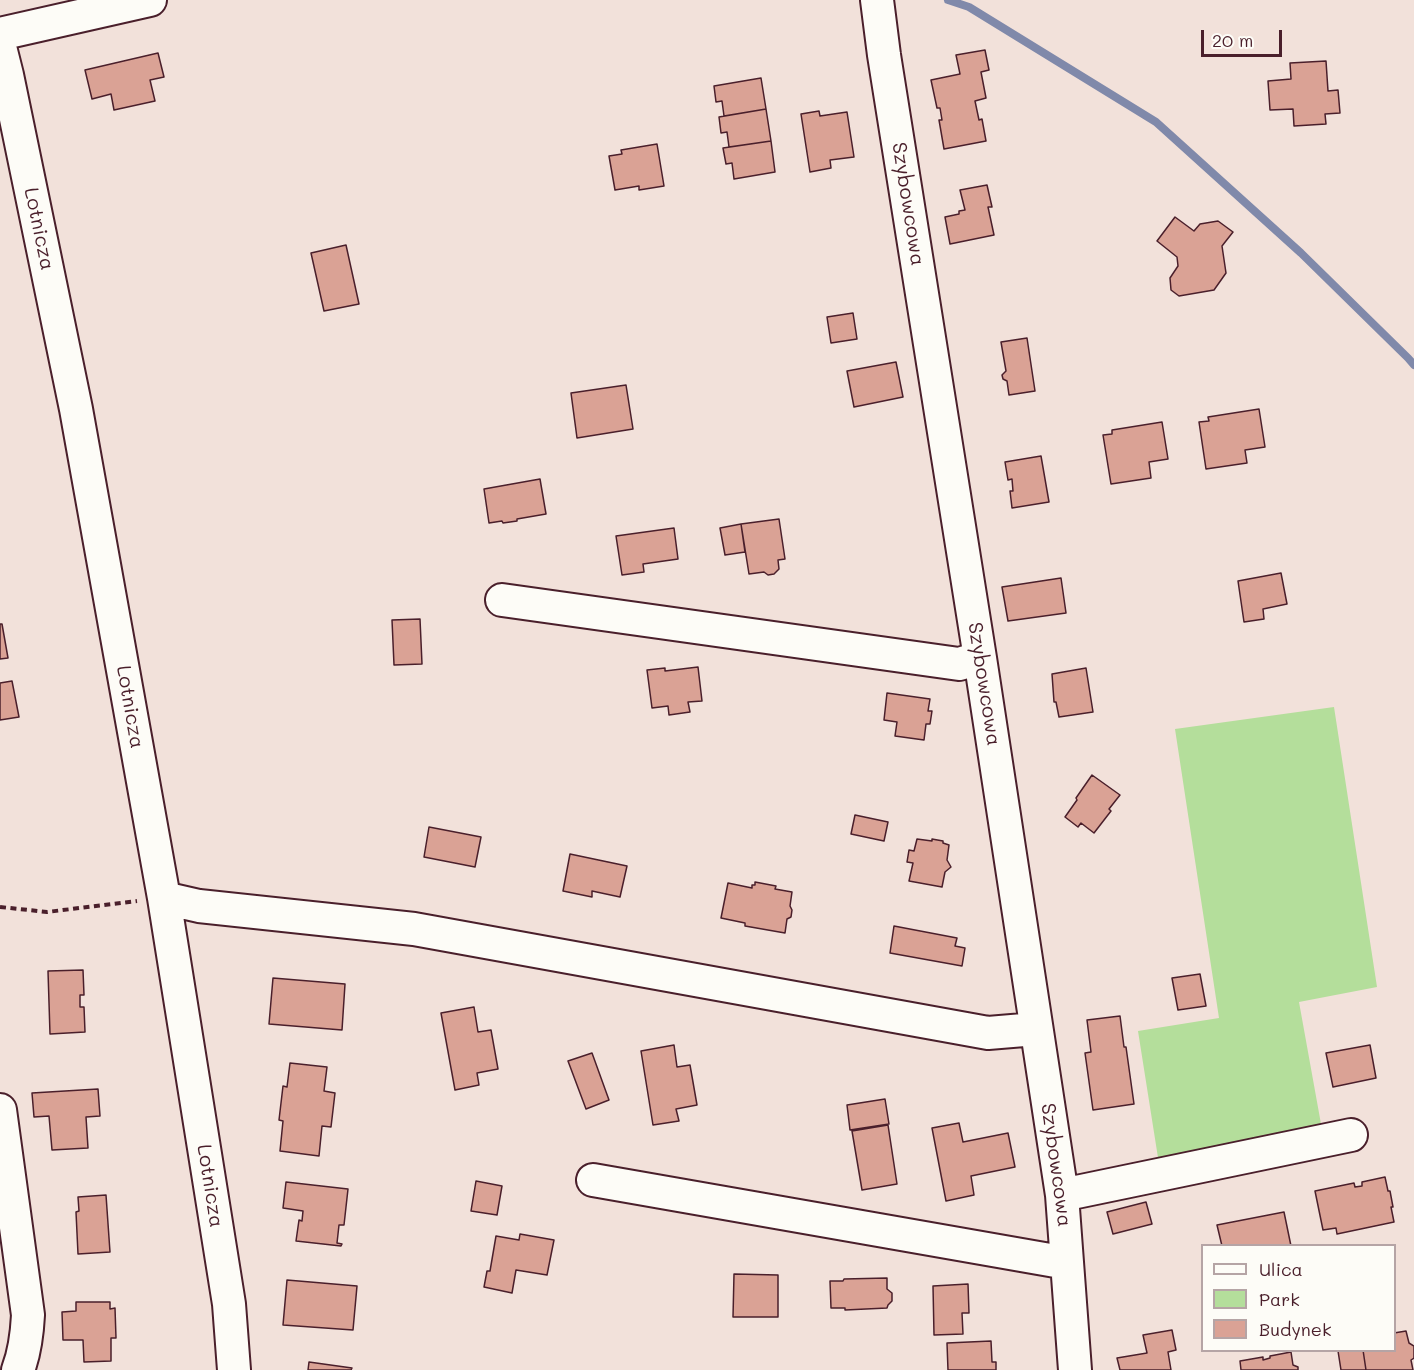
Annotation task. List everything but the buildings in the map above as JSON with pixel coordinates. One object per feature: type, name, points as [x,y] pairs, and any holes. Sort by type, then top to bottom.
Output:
[{"type":"street","points":[[0,34],[150,0]]},
{"type":"street","name":"Szybowcowa","points":[[877,0],[1062,1195],[1075,1370]]},
{"type":"street","name":"Lotnicza","points":[[0,47],[76,409],[164,898],[229,1304],[234,1370]]},
{"type":"street","points":[[502,600],[959,664],[980,658]]},
{"type":"street","points":[[164,898],[199,906],[414,928],[988,1033],[1036,1029]]},
{"type":"street","points":[[0,1110],[28,1315],[27,1338],[18,1370]]},
{"type":"street","points":[[1062,1195],[1351,1135]]},
{"type":"street","points":[[593,1180],[1067,1263]]},
{"type":"path","points":[[0,908],[47,912],[164,898]]},
{"type":"green space","points":[[1334,707],[1377,987],[1299,1002],[1321,1124],[1159,1164],[1138,1031],[1219,1018],[1175,729]]},
{"type":"waterway","points":[[948,0],[969,7],[1156,122],[1301,253],[1414,365]]}]
